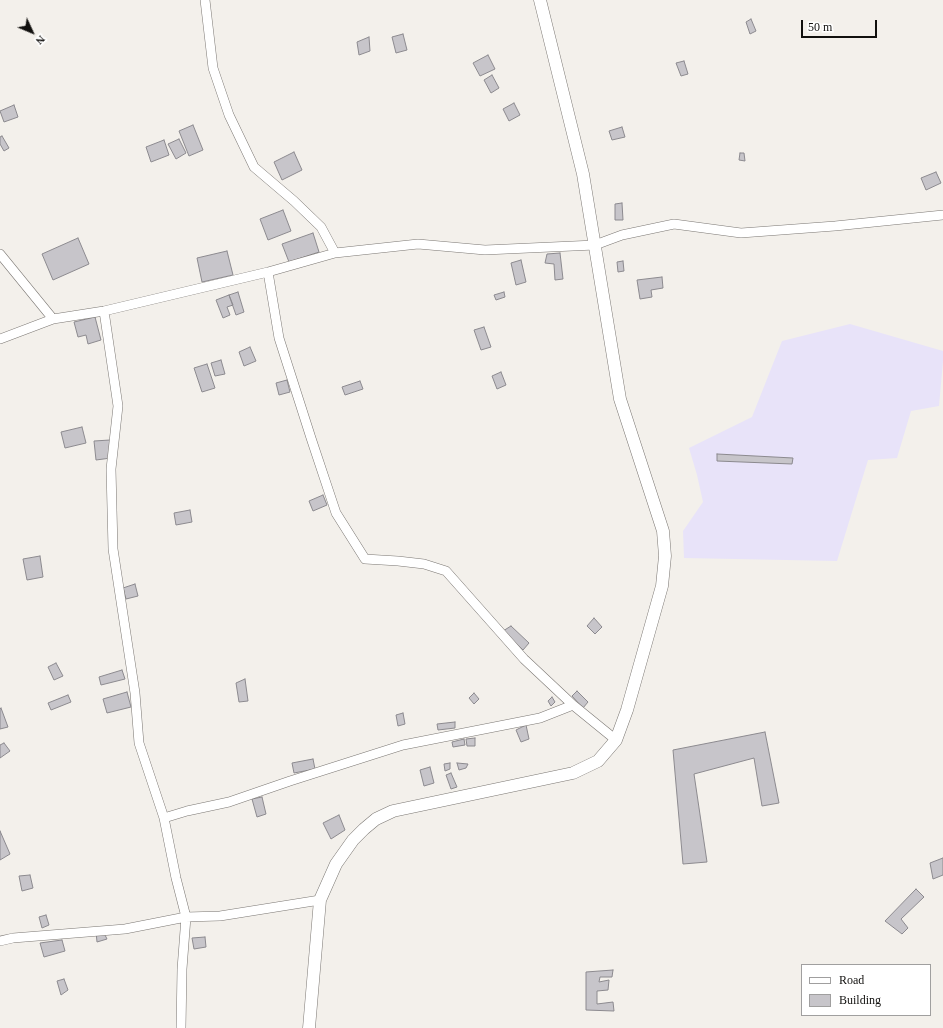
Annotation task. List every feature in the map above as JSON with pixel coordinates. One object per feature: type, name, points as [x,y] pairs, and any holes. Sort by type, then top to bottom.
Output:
[{"type":"main road","points":[[309,1028],[320,900],[336,864],[353,840],[376,819],[393,811],[573,773],[598,760],[616,740],[627,710],[662,586],[665,556],[663,531],[620,399],[583,174],[540,0]]},
{"type":"street","points":[[205,0],[213,68],[228,115],[254,167],[294,201],[321,227],[335,253]]},
{"type":"street","points":[[0,339],[53,319],[104,311],[268,272],[335,253],[418,244],[485,250],[595,245],[622,236],[674,224],[741,233],[835,226],[943,215]]},
{"type":"street","points":[[0,254],[53,319]]},
{"type":"street","points":[[268,272],[279,338],[336,513],[365,559],[424,564],[446,571],[524,659],[573,705],[616,740]]},
{"type":"street","points":[[104,311],[118,406],[112,469],[113,549],[135,693],[139,743],[164,818],[176,878],[186,917],[182,969],[181,1028]]},
{"type":"street","points":[[164,818],[187,811],[229,802],[403,745],[540,718],[573,705]]},
{"type":"street","points":[[0,941],[13,938],[125,929],[186,917],[220,916],[320,900]]},
{"type":"shaded area","points":[[850,324],[943,351],[943,361],[939,406],[911,411],[897,458],[868,460],[837,561],[684,558],[683,531],[703,502],[689,448],[752,417],[782,341]]},
{"type":"building","points":[[751,19],[756,31],[750,34],[746,22]]},
{"type":"building","points":[[403,34],[407,50],[396,53],[392,37]]},
{"type":"building","points":[[369,37],[370,51],[359,55],[357,42]]},
{"type":"building","points":[[488,55],[495,69],[480,76],[473,63]]},
{"type":"building","points":[[684,61],[688,74],[681,76],[676,63]]},
{"type":"building","points":[[492,75],[499,88],[491,93],[484,80]]},
{"type":"building","points":[[514,103],[520,115],[509,121],[503,109]]},
{"type":"building","points":[[14,105],[18,117],[4,122],[0,111]]},
{"type":"building","points":[[193,125],[203,150],[189,156],[179,131]]},
{"type":"building","points":[[622,127],[625,137],[612,140],[609,131]]},
{"type":"building","points":[[2,136],[9,148],[4,151],[0,144],[0,137]]},
{"type":"building","points":[[179,139],[186,153],[176,159],[168,144]]},
{"type":"building","points":[[164,140],[169,155],[151,162],[146,147]]},
{"type":"building","points":[[294,152],[302,170],[282,180],[274,162]]},
{"type":"building","points":[[740,153],[744,153],[745,161],[739,160]]},
{"type":"building","points":[[936,172],[941,183],[926,190],[921,178]]},
{"type":"building","points":[[622,203],[623,220],[615,220],[615,204]]},
{"type":"building","points":[[283,210],[291,231],[268,240],[260,219]]},
{"type":"building","points":[[313,233],[319,252],[289,262],[282,244]]},
{"type":"building","points":[[78,238],[89,264],[53,280],[42,254]]},
{"type":"building","points":[[227,251],[233,275],[202,282],[197,258]]},
{"type":"building","points":[[560,253],[563,279],[555,280],[554,264],[545,263],[547,254]]},
{"type":"building","points":[[521,260],[526,282],[516,285],[511,263]]},
{"type":"building","points":[[623,261],[624,271],[618,272],[617,262]]},
{"type":"building","points":[[662,277],[663,288],[651,290],[652,297],[640,299],[637,280]]},
{"type":"building","points":[[238,292],[244,312],[236,315],[229,295]]},
{"type":"building","points":[[504,292],[505,297],[496,300],[494,295]]},
{"type":"building","points":[[229,295],[233,305],[227,307],[230,315],[223,318],[216,300]]},
{"type":"building","points":[[95,317],[101,340],[88,344],[86,335],[78,337],[74,322]]},
{"type":"building","points":[[484,327],[491,347],[481,350],[474,330]]},
{"type":"building","points":[[250,347],[256,361],[244,366],[239,352]]},
{"type":"building","points":[[221,360],[225,374],[215,376],[211,363]]},
{"type":"building","points":[[207,364],[215,388],[202,392],[194,368]]},
{"type":"building","points":[[501,372],[506,385],[497,389],[492,376]]},
{"type":"building","points":[[287,380],[290,392],[279,395],[276,383]]},
{"type":"building","points":[[360,381],[363,389],[345,395],[342,387]]},
{"type":"building","points":[[82,427],[86,443],[65,448],[61,432]]},
{"type":"building","points":[[110,440],[111,458],[96,460],[94,441]]},
{"type":"building","points":[[717,454],[793,458],[792,464],[717,461]]},
{"type":"building","points":[[323,495],[327,505],[313,511],[309,501]]},
{"type":"building","points":[[190,510],[192,522],[176,525],[174,513]]},
{"type":"building","points":[[40,556],[43,577],[27,580],[23,559]]},
{"type":"building","points":[[135,584],[138,596],[126,599],[123,588]]},
{"type":"building","points":[[594,618],[602,627],[595,634],[587,626]]},
{"type":"building","points":[[511,626],[529,643],[523,650],[503,631]]},
{"type":"building","points":[[56,663],[63,676],[54,680],[48,667]]},
{"type":"building","points":[[122,670],[125,679],[101,685],[99,677]]},
{"type":"building","points":[[245,679],[248,701],[239,702],[236,683]]},
{"type":"building","points":[[577,691],[588,702],[583,708],[572,696]]},
{"type":"building","points":[[127,692],[131,707],[107,713],[103,699]]},
{"type":"building","points":[[474,693],[479,699],[474,704],[469,698]]},
{"type":"building","points":[[68,695],[71,702],[51,710],[48,703]]},
{"type":"building","points":[[552,697],[555,702],[551,706],[548,701]]},
{"type":"building","points":[[1,708],[8,727],[0,729],[0,709]]},
{"type":"building","points":[[403,713],[405,724],[398,726],[396,715]]},
{"type":"building","points":[[455,722],[455,728],[438,730],[437,724]]},
{"type":"building","points":[[526,725],[529,739],[521,742],[516,730]]},
{"type":"building","points":[[765,732],[779,803],[762,806],[754,758],[694,774],[707,862],[683,864],[673,750]]},
{"type":"building","points":[[475,738],[475,746],[467,746],[466,739]]},
{"type":"building","points":[[464,739],[465,745],[453,747],[452,742]]},
{"type":"building","points":[[4,743],[10,751],[0,758],[0,745]]},
{"type":"building","points":[[313,759],[315,769],[294,773],[292,763]]},
{"type":"building","points":[[450,763],[450,769],[445,771],[444,764]]},
{"type":"building","points":[[457,763],[468,764],[466,768],[459,770]]},
{"type":"building","points":[[430,767],[434,783],[424,786],[420,770]]},
{"type":"building","points":[[451,773],[457,787],[451,789],[446,775]]},
{"type":"building","points":[[262,797],[266,814],[257,817],[252,799]]},
{"type":"building","points":[[339,815],[345,830],[331,839],[323,823]]},
{"type":"building","points":[[0,831],[10,854],[0,860]]},
{"type":"building","points":[[943,858],[943,875],[933,879],[930,863]]},
{"type":"building","points":[[30,875],[33,888],[22,891],[19,876]]},
{"type":"building","points":[[916,889],[924,897],[901,919],[908,928],[902,934],[885,921]]},
{"type":"building","points":[[46,915],[49,925],[42,928],[39,917]]},
{"type":"building","points":[[103,931],[107,939],[97,942],[96,932]]},
{"type":"building","points":[[205,937],[206,947],[194,949],[192,938]]},
{"type":"building","points":[[62,940],[65,951],[44,957],[40,943]]},
{"type":"building","points":[[613,970],[612,977],[600,977],[599,982],[609,980],[608,990],[597,991],[597,1004],[613,1002],[614,1011],[586,1010],[586,972]]},
{"type":"building","points":[[64,979],[68,990],[61,995],[57,981]]}]
